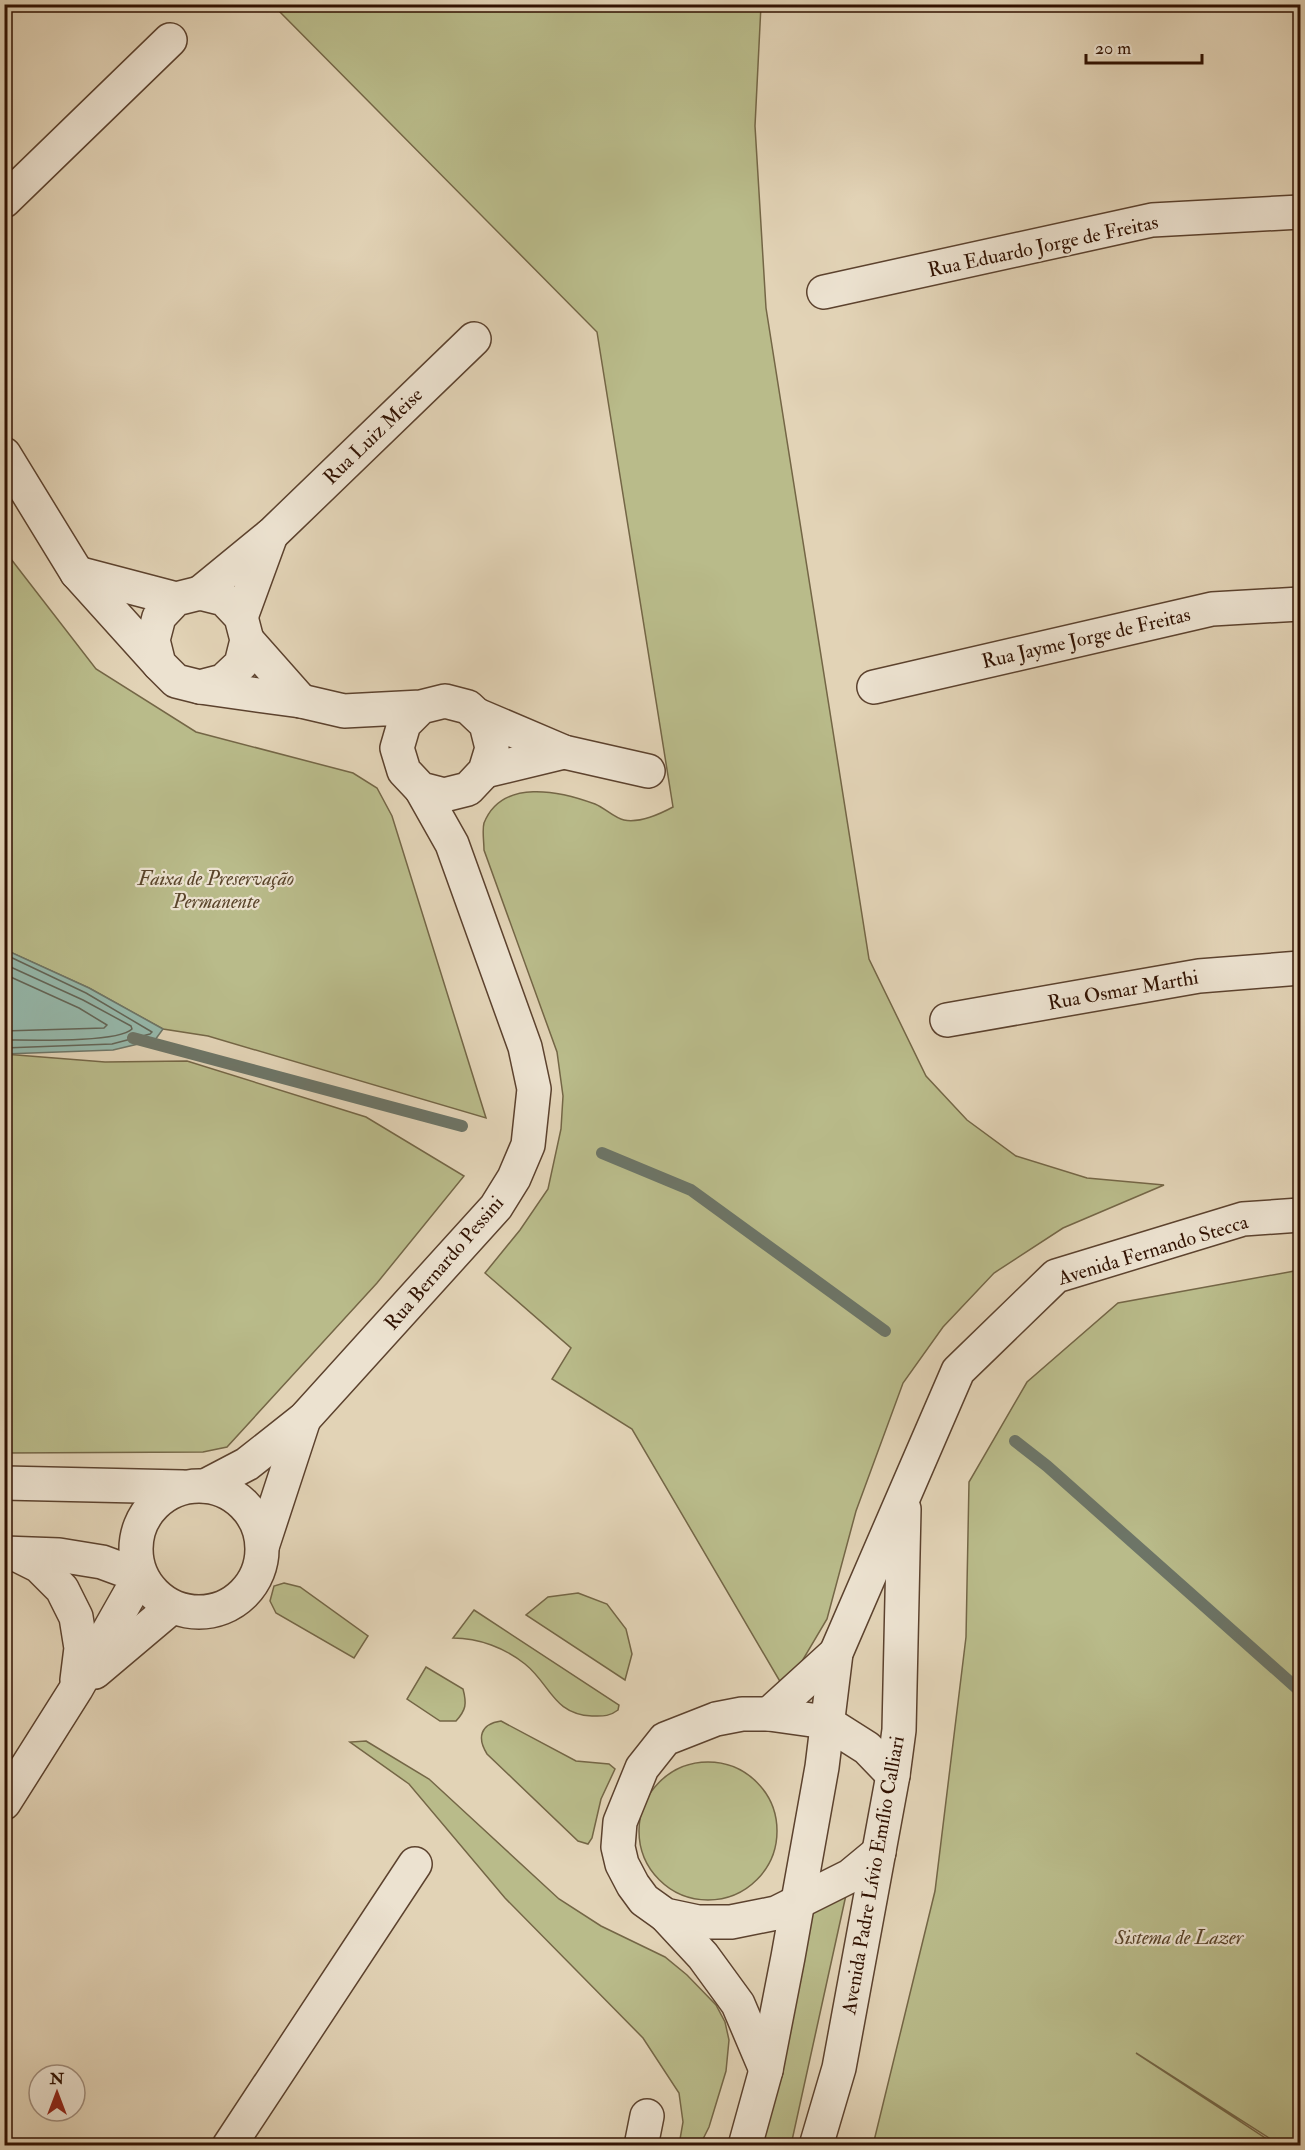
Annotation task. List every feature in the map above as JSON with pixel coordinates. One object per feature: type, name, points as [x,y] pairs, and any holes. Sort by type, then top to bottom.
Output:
[{"type":"street","points":[[4,201],[170,39]]},
{"type":"street","name":"Rua Eduardo Jorge de Freitas","points":[[824,292],[1152,220],[1300,212]]},
{"type":"street","name":"Rua Luiz Meise","points":[[188,596],[272,534],[474,339]]},
{"type":"street","points":[[4,454],[77,573],[176,681],[200,687],[302,701],[344,711],[421,707],[445,701],[468,707],[486,724],[492,748],[452,844]]},
{"type":"street","name":"Rua Luiz Meise","points":[[244,628],[272,534]]},
{"type":"street","points":[[77,573],[188,596],[224,599],[302,701]]},
{"type":"street","points":[[159,664],[153,640],[159,617],[188,596]]},
{"type":"street","name":"Rua Jayme Jorge de Freitas","points":[[874,687],[1212,609],[1300,604]]},
{"type":"street","points":[[200,687],[223,681],[241,664],[244,628]]},
{"type":"street","points":[[421,707],[404,724],[397,748],[404,771],[421,789],[444,795],[477,780],[564,752]]},
{"type":"street","points":[[344,711],[397,748]]},
{"type":"street","points":[[477,715],[564,752],[648,771]]},
{"type":"street","name":"Rua Bernardo Pessini","points":[[194,1486],[247,1464],[304,1419],[496,1207],[514,1178],[528,1145],[534,1089],[525,1047],[452,844],[421,789]]},
{"type":"street","name":"Rua Osmar Marthi","points":[[947,1020],[1199,976],[1300,968]]},
{"type":"street","name":"Avenida Fernando Stecca","points":[[836,1653],[958,1371],[1056,1276],[1243,1219],[1300,1215]]},
{"type":"street","name":"Rua Bernardo Pessini","points":[[263,1544],[304,1419]]},
{"type":"street","points":[[4,1483],[194,1486],[227,1492],[244,1504],[257,1523],[263,1544],[261,1566],[252,1586],[236,1602],[215,1611],[193,1613],[172,1607],[153,1594],[140,1576],[135,1554],[138,1532],[147,1512],[163,1497],[194,1486]]},
{"type":"street","name":"Avenida Padre Lívio Emílio Calliari","points":[[816,2145],[839,2068],[893,1775],[899,1730],[904,1492]]},
{"type":"street","points":[[9,1553],[59,1555],[102,1562],[140,1576]]},
{"type":"street","points":[[9,1553],[39,1566],[62,1589],[76,1617],[81,1648],[76,1689]]},
{"type":"street","points":[[4,1803],[76,1689],[140,1576]]},
{"type":"street","points":[[76,1689],[172,1607]]},
{"type":"street","points":[[769,1714],[836,1653]]},
{"type":"street","points":[[745,2145],[766,2070],[798,1902],[822,1767],[836,1653]]},
{"type":"street","points":[[766,2070],[738,2004],[704,1956],[665,1915],[644,1900],[622,1864],[618,1847],[620,1822],[642,1768],[665,1739],[716,1719],[742,1714],[769,1714],[826,1722],[867,1748],[893,1775]]},
{"type":"street","points":[[665,1915],[698,1922],[731,1922],[776,1913],[850,1876],[879,1852]]},
{"type":"street","points":[[229,2145],[415,1864]]},
{"type":"green space","points":[[273,5],[761,5],[755,126],[766,308],[869,959],[926,1076],[967,1120],[1016,1156],[1087,1178],[1164,1185],[1063,1228],[994,1273],[943,1327],[903,1383],[856,1511],[827,1619],[785,1690],[632,1429],[552,1379],[571,1348],[485,1273],[520,1230],[548,1189],[561,1129],[563,1096],[557,1052],[484,850],[484,823],[493,809],[504,799],[533,792],[549,792],[581,799],[630,821],[656,815],[673,807],[597,332]]},
{"type":"green space","name":"Faixa de Preservação Permanente","points":[[4,550],[96,669],[196,732],[353,773],[377,788],[392,816],[486,1118],[208,1036],[163,1029],[89,988],[10,952],[4,945]]},
{"type":"green space","points":[[4,1054],[105,1062],[187,1061],[366,1117],[464,1176],[377,1283],[227,1447],[203,1452],[5,1453]]},
{"type":"green space","name":"Sistema de Lazer","points":[[1300,1270],[1300,2145],[1280,2145],[1136,2053],[1276,2145],[873,2145],[935,1891],[966,1637],[969,1482],[1027,1382],[1118,1303]]},
{"type":"green space","points":[[284,1583],[300,1587],[368,1636],[354,1658],[276,1613],[270,1601],[274,1586]]},
{"type":"green space","points":[[578,1593],[607,1604],[626,1629],[632,1654],[625,1680],[526,1615],[548,1597]]},
{"type":"green space","points":[[474,1610],[619,1705],[618,1710],[608,1715],[592,1716],[569,1710],[554,1697],[534,1672],[517,1658],[482,1642],[453,1638]]},
{"type":"green space","points":[[426,1667],[463,1689],[465,1706],[456,1721],[440,1721],[407,1699]]},
{"type":"green space","points":[[501,1721],[576,1761],[609,1764],[615,1769],[601,1799],[592,1838],[588,1844],[578,1841],[487,1754],[482,1743],[482,1733],[489,1725]]},
{"type":"green space","points":[[366,1741],[429,1779],[559,1899],[601,1926],[665,1957],[687,1975],[716,2005],[725,2022],[729,2040],[726,2071],[709,2127],[700,2145],[679,2145],[683,2122],[679,2093],[643,2038],[505,1898],[409,1784],[350,1742]]},
{"type":"green space","points":[[708,1762],[735,1767],[747,1773],[757,1782],[766,1792],[772,1804],[777,1831],[772,1858],[766,1870],[757,1880],[747,1889],[735,1895],[708,1900],[681,1895],[669,1889],[659,1880],[650,1870],[644,1858],[639,1831],[644,1804],[650,1792],[659,1782],[669,1773],[681,1767]]},
{"type":"green space","points":[[846,1895],[791,2145],[762,2146],[812,1912]]},
{"type":"water","points":[[4,945],[10,952],[89,988],[163,1029],[155,1040],[113,1050],[5,1054]]},
{"type":"waterway","points":[[133,1038],[462,1126]]},
{"type":"waterway","points":[[602,1153],[691,1190],[885,1331]]},
{"type":"waterway","points":[[1015,1441],[1047,1466],[1300,1691]]}]
